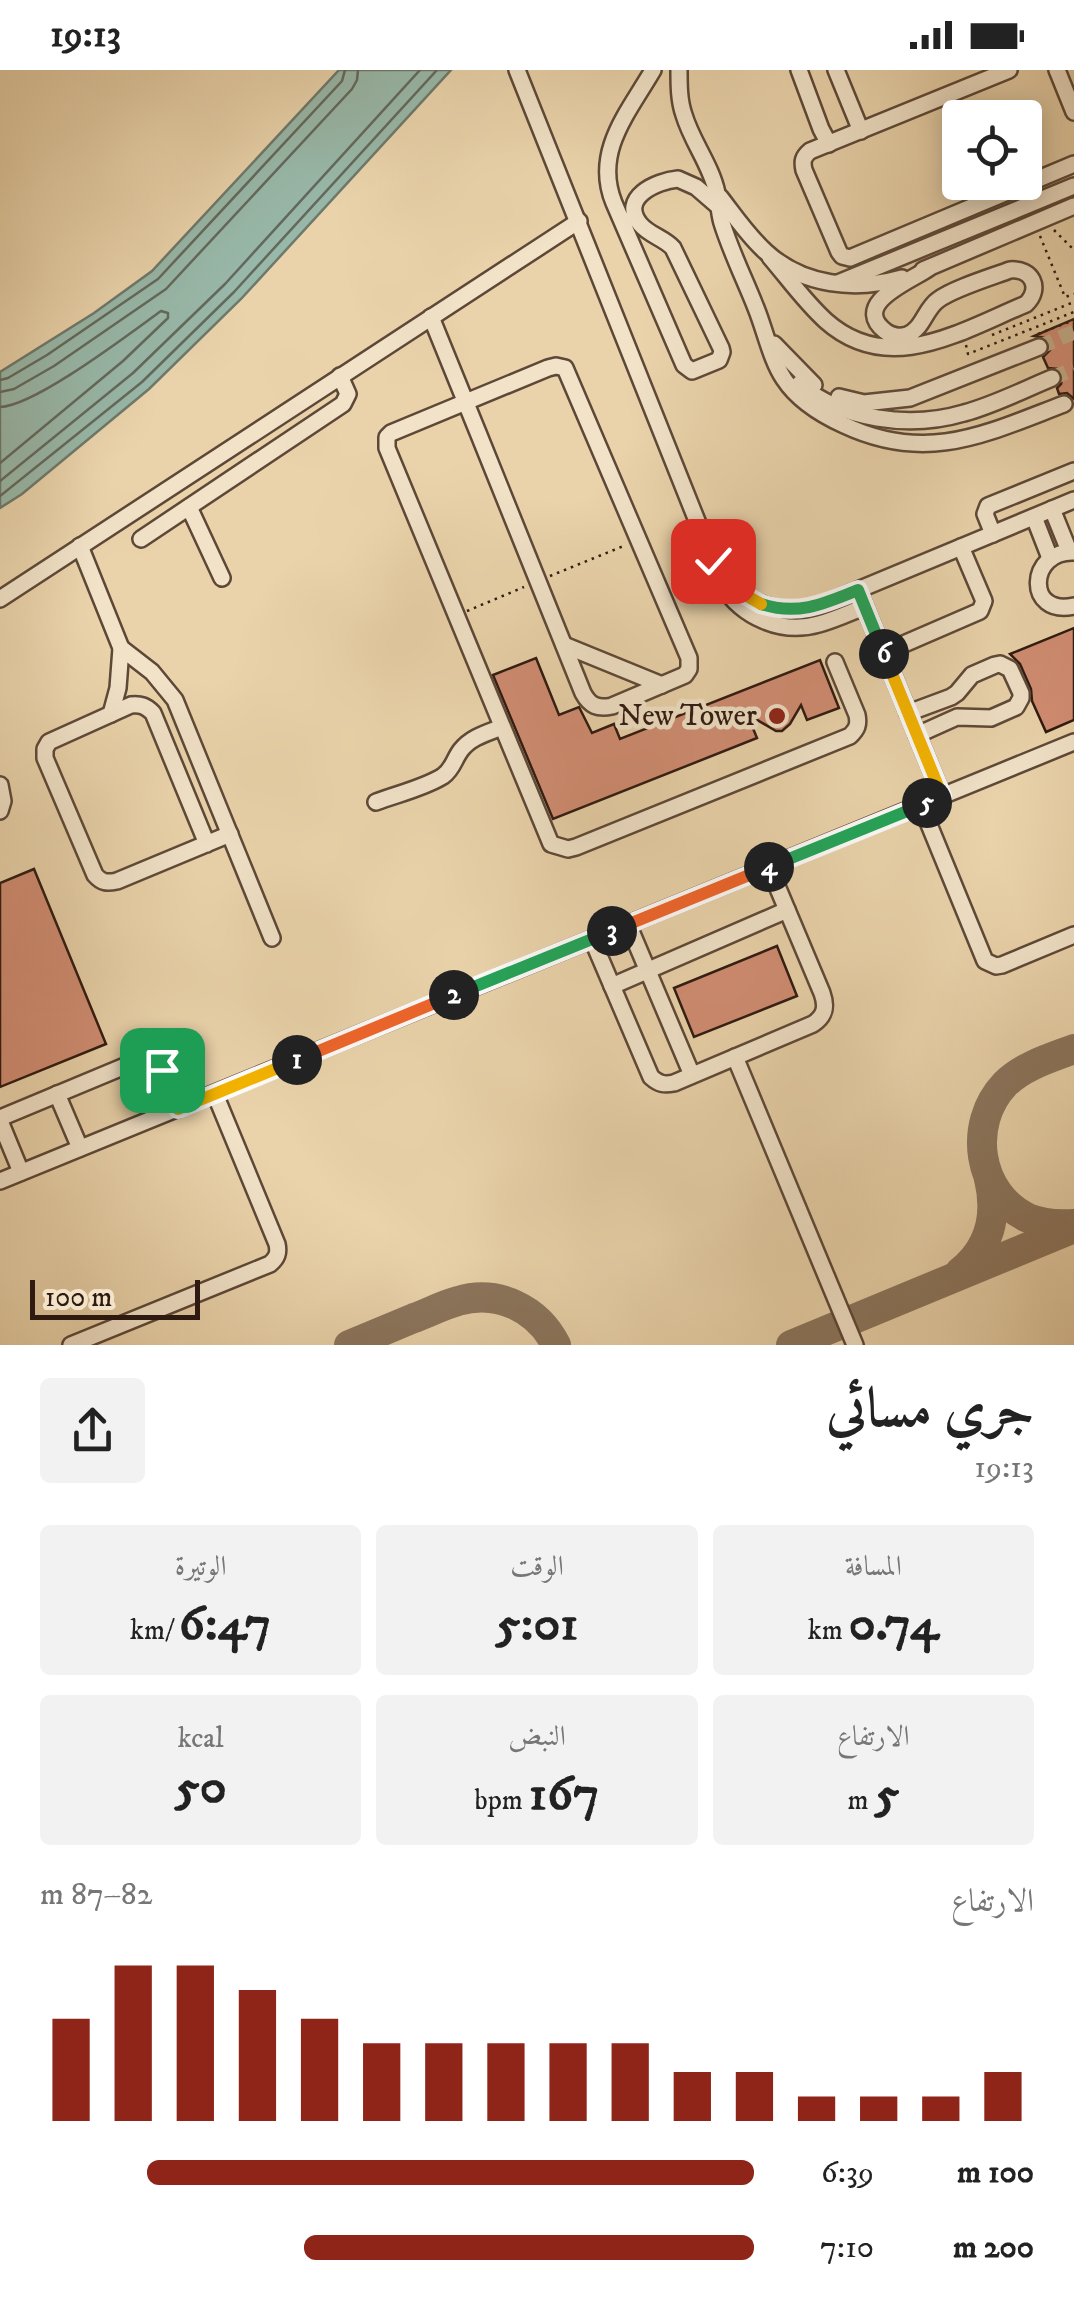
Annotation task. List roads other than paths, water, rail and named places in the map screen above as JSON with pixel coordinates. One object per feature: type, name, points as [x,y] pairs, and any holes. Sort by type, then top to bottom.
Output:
[{"type":"street","points":[[517,70],[718,578],[742,609],[772,624],[818,624],[864,608]]},
{"type":"street","points":[[653,70],[609,149],[606,176],[608,190],[684,366],[692,371],[719,360],[721,348],[674,248],[642,226],[634,211],[634,204],[644,190],[678,179],[718,200],[830,325],[879,348],[929,344],[1026,304],[1034,295],[1034,283],[1027,273],[1010,270],[938,300],[907,335],[885,331],[876,311],[882,297],[929,268]]},
{"type":"street","points":[[679,70],[684,115],[705,160],[722,222],[784,380],[813,407],[858,432],[883,440],[934,444],[985,434],[1064,404]]},
{"type":"street","points":[[799,70],[830,144]]},
{"type":"street","points":[[836,70],[861,131]]},
{"type":"street","points":[[1009,70],[810,152],[802,162],[804,170],[839,252],[850,258],[1074,164]]},
{"type":"street","points":[[1057,70],[1074,112]]},
{"type":"street","points":[[834,284],[1074,186]]},
{"type":"street","points":[[770,256],[808,277],[834,284],[886,282],[929,268],[1074,206]]},
{"type":"street","points":[[0,598],[579,221]]},
{"type":"street","points":[[431,317],[466,402],[564,645],[587,700],[593,706],[612,706],[684,675],[690,670],[689,658],[565,368],[548,368],[466,402],[391,433],[386,442],[551,844],[568,850],[850,736],[856,730],[857,715],[835,662]]},
{"type":"street","points":[[770,344],[827,397],[862,414],[883,418],[925,420],[967,412],[1052,378]]},
{"type":"street","points":[[827,397],[864,403],[910,398],[1039,347]]},
{"type":"street","points":[[142,539],[343,404],[348,394],[340,376]]},
{"type":"street","points":[[993,534],[985,514],[988,506],[1074,471]]},
{"type":"street","points":[[713,561],[751,600],[776,609],[816,607],[1074,500]]},
{"type":"street","points":[[189,507],[222,578]]},
{"type":"street","points":[[1052,509],[1071,552],[1050,558],[1043,566],[1039,575],[1041,595],[1054,608],[1074,606]]},
{"type":"street","points":[[1034,517],[1050,558]]},
{"type":"street","points":[[80,546],[121,648],[118,688],[111,714]]},
{"type":"street","points":[[883,653],[980,611],[984,601],[961,546]]},
{"type":"street","points":[[858,590],[942,796]]},
{"type":"street","points":[[564,645],[662,685]]},
{"type":"street","points":[[121,648],[152,672],[175,700],[272,938]]},
{"type":"street","points":[[908,714],[957,693],[972,676],[1000,664],[1010,669],[1021,694],[1020,704],[991,718],[957,717],[917,735]]},
{"type":"street","points":[[957,693],[966,716]]},
{"type":"street","points":[[207,844],[147,707],[139,704],[111,714],[49,742],[45,758],[101,881],[109,883],[207,844],[230,834]]},
{"type":"street","points":[[376,802],[442,776],[467,743],[502,727]]},
{"type":"street","points":[[0,1181],[1074,742]]},
{"type":"street","points":[[0,785],[0,810]]},
{"type":"street","points":[[921,805],[985,961],[996,966],[1074,935]]},
{"type":"street","points":[[592,939],[651,1077],[666,1085],[692,1075],[812,1024],[825,1011],[826,1002],[769,867]]},
{"type":"street","points":[[612,986],[787,910]]},
{"type":"street","points":[[628,924],[692,1075]]},
{"type":"street","points":[[736,1057],[855,1345]]},
{"type":"street","points":[[21,1172],[0,1120],[137,1061],[156,1063],[162,1070],[178,1109]]},
{"type":"street","points":[[57,1094],[80,1148]]},
{"type":"street","points":[[71,1345],[276,1259],[277,1244],[215,1094]]},
{"type":"water","points":[[339,70],[451,70],[241,299],[149,389],[0,508],[0,372],[152,271]]},
{"type":"tunnel","points":[[1039,347],[1074,332]]},
{"type":"tunnel","points":[[1052,378],[1074,369]]},
{"type":"place","name":"New Tower","points":[[777,716]]}]
